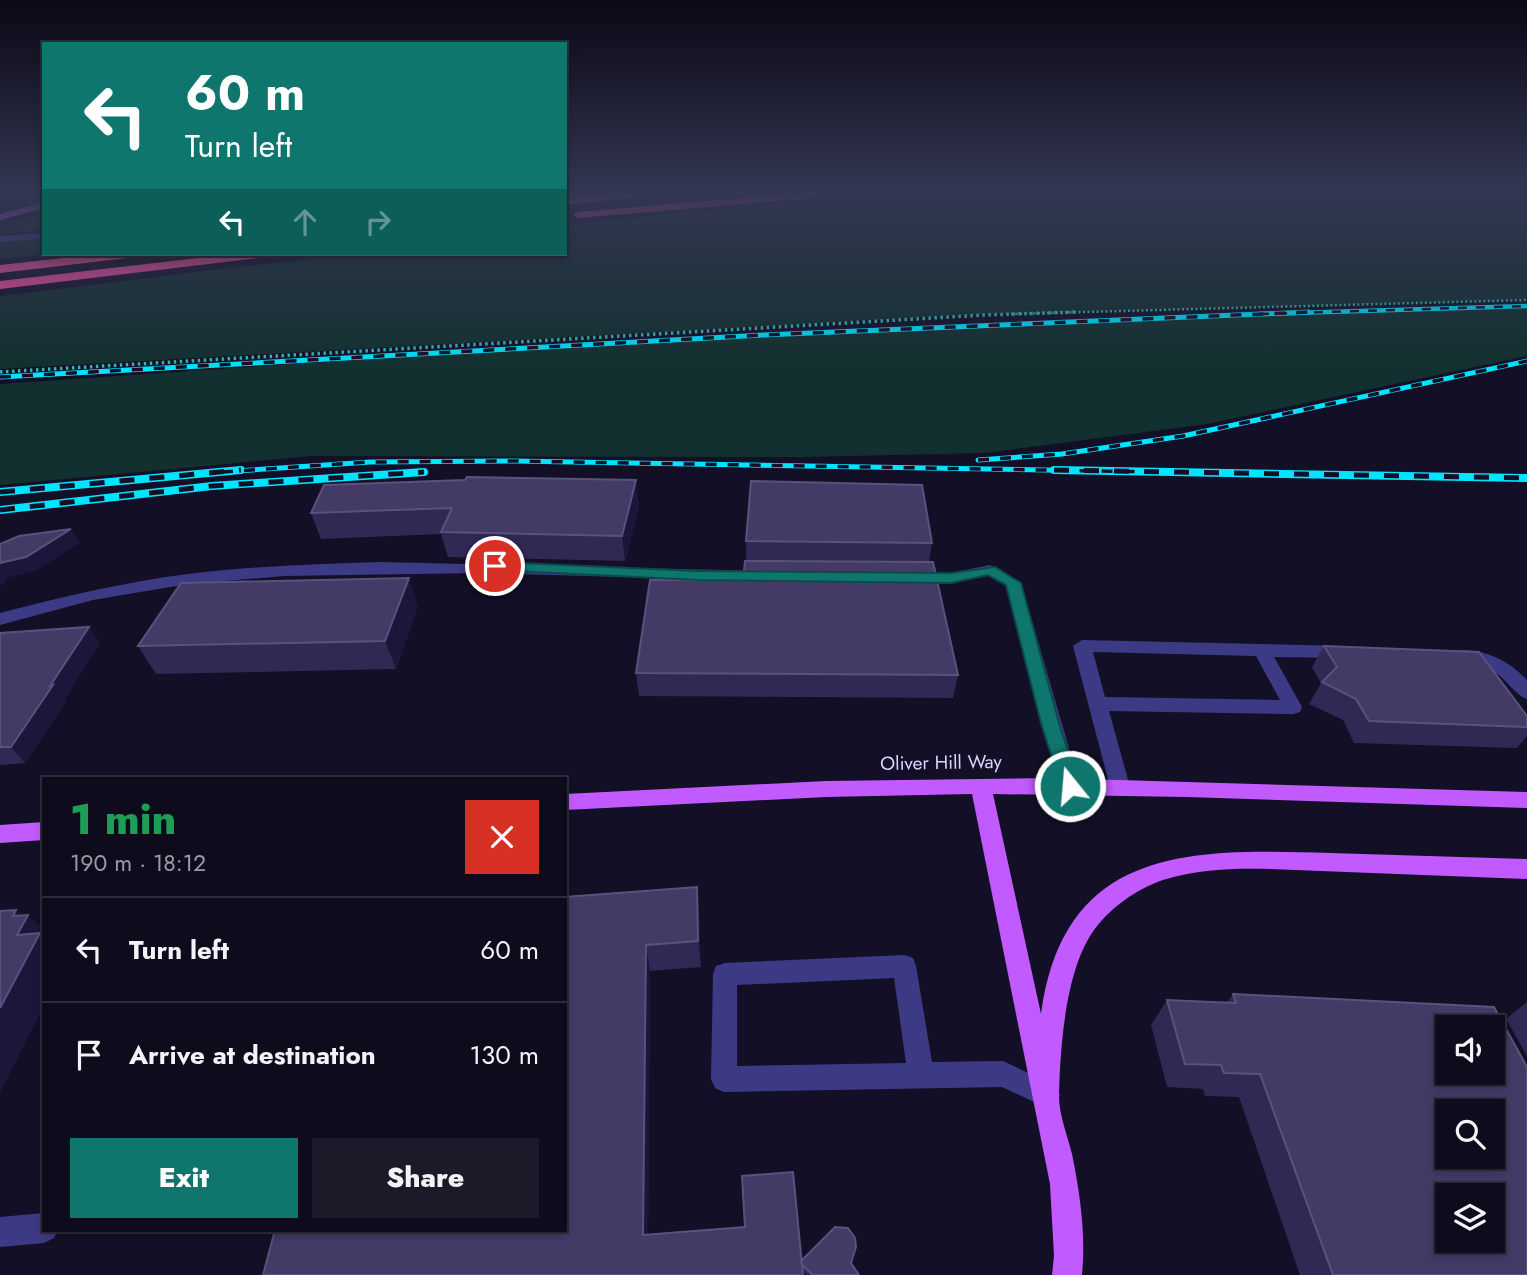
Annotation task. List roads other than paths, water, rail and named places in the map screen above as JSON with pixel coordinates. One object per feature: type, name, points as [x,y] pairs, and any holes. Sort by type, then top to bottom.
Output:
[{"type":"highway","points":[[0,269],[111,256]]},
{"type":"highway","points":[[0,285],[242,256]]},
{"type":"main road","name":"Oliver Hill Way","points":[[567,802],[779,790],[981,786],[1120,787],[1527,800]]},
{"type":"main road","points":[[981,786],[1064,1184],[1069,1256],[1067,1275]]},
{"type":"main road","points":[[0,834],[42,831]]},
{"type":"main road","points":[[1047,1095],[1056,1001],[1070,951],[1084,926],[1101,906],[1123,888],[1148,875],[1206,862],[1272,860],[1527,869]]},
{"type":"street","points":[[0,619],[54,602],[205,577],[276,572],[495,566],[782,576]]},
{"type":"street","points":[[900,578],[951,578],[990,570],[1013,583],[1050,723],[1070,786]]},
{"type":"street","points":[[1120,787],[1082,646],[1260,648],[1369,653]]},
{"type":"street","points":[[1097,704],[1293,707],[1260,648]]},
{"type":"street","points":[[1442,656],[1469,656],[1494,662],[1511,672],[1527,692]]},
{"type":"street","points":[[921,1075],[904,966],[725,974],[724,1079],[1003,1074],[1047,1095]]},
{"type":"street","points":[[0,1232],[42,1228]]},
{"type":"railway","points":[[1265,314],[1527,306]]},
{"type":"railway","points":[[1265,314],[1309,312]]},
{"type":"railway","points":[[1260,314],[1265,314]]},
{"type":"railway","points":[[0,377],[763,335],[1265,314]]},
{"type":"railway","points":[[978,460],[1062,454],[1183,436],[1527,361]]},
{"type":"railway","points":[[222,472],[370,462],[514,461],[1158,472]]},
{"type":"railway","points":[[0,492],[241,470]]},
{"type":"railway","points":[[1054,470],[1527,478]]},
{"type":"railway","points":[[0,510],[212,486],[424,472]]}]
